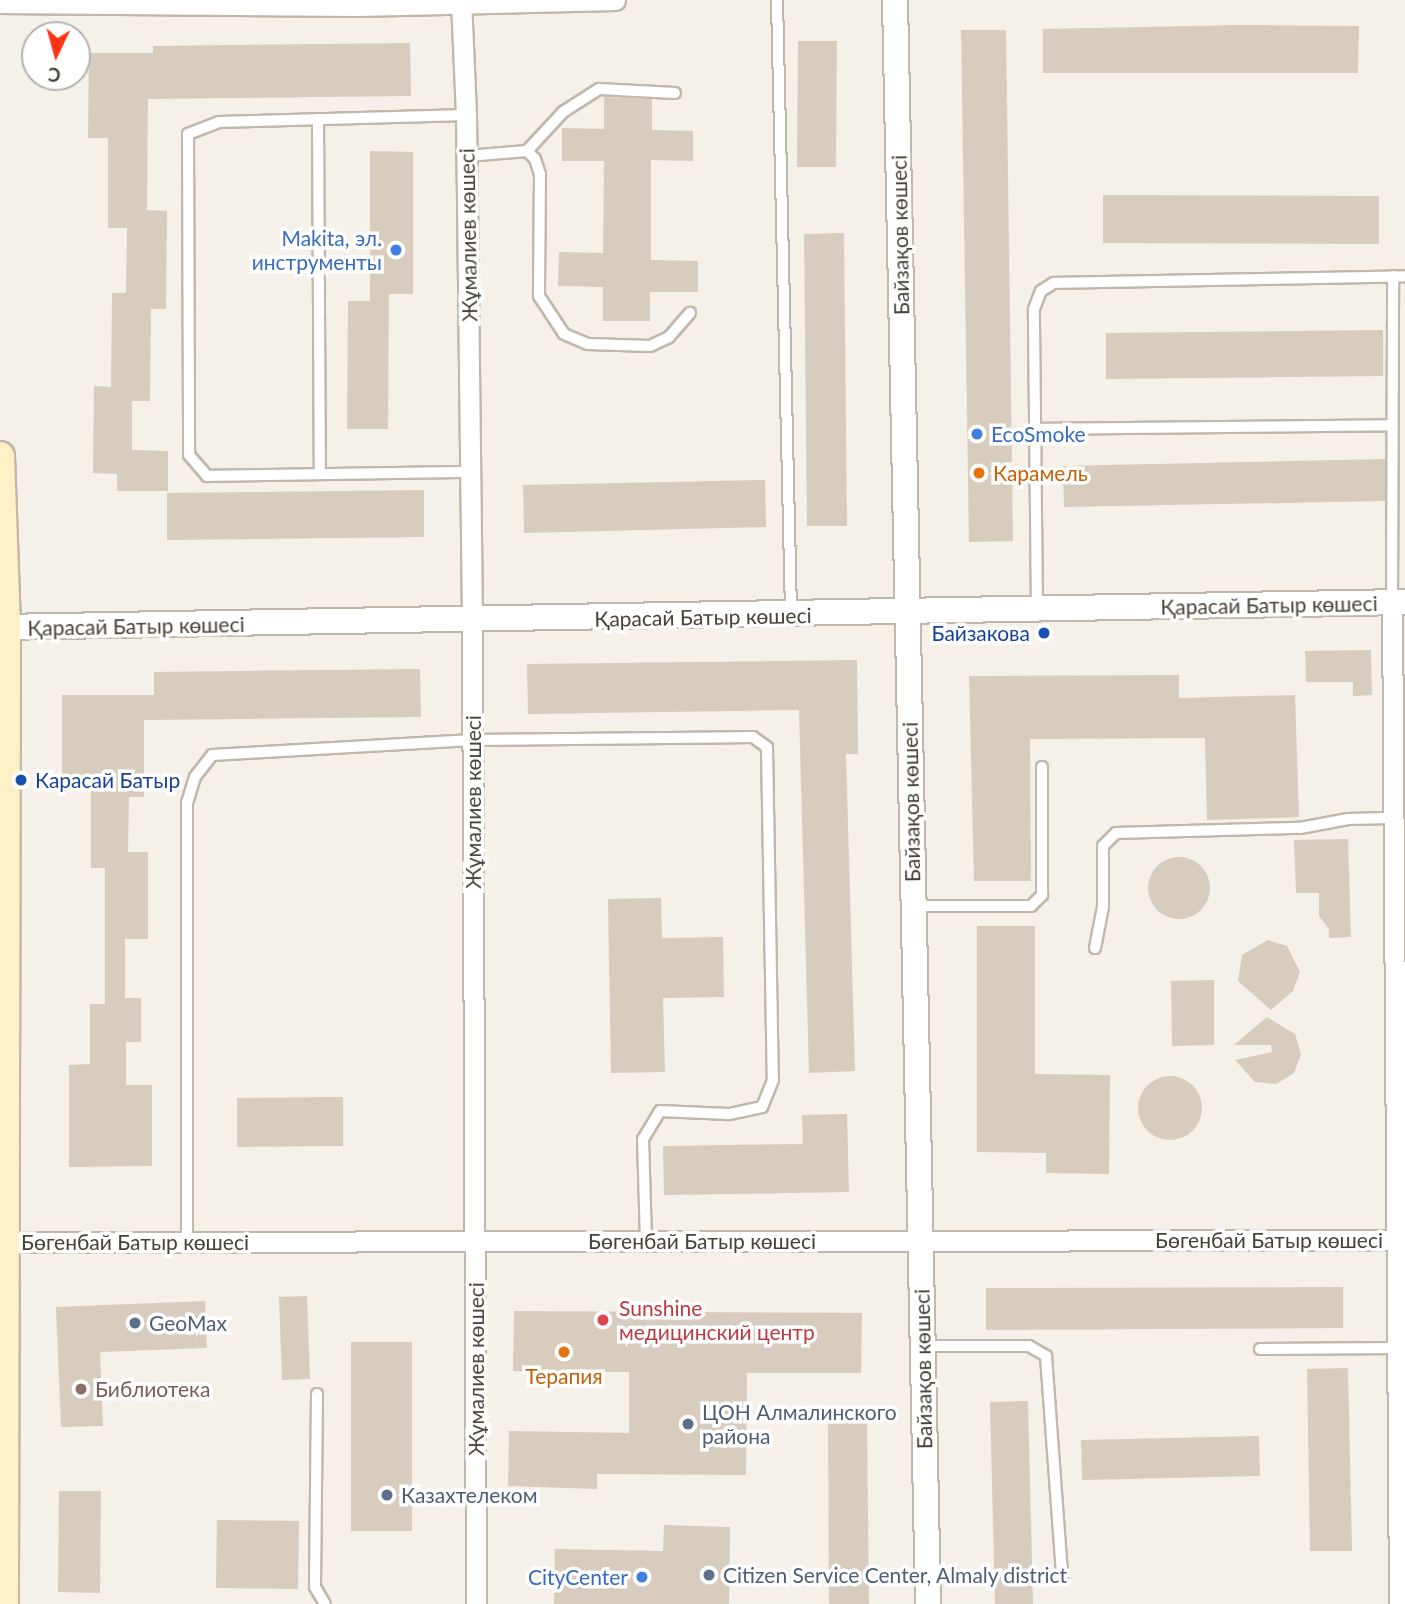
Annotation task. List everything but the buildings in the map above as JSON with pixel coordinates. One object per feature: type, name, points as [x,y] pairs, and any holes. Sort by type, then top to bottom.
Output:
[{"type":"main road","points":[[0,456],[3,627],[1,1242],[4,1604]]},
{"type":"street","points":[[0,3],[615,0]]},
{"type":"street","name":"Байзақов көшесі","points":[[895,0],[928,1604]]},
{"type":"street","name":"Жұмалиев көшесі","points":[[461,2],[467,115],[472,622],[477,1241],[476,1604]]},
{"type":"street","points":[[1398,602],[1390,818],[1398,855],[1400,1240],[1396,1348],[1399,1604]]},
{"type":"street","name":"Қарасай Батыр көшесі","points":[[3,627],[472,622],[1398,602]]},
{"type":"street","name":"Бөгенбай Батыр көшесі","points":[[1,1242],[1400,1240]]},
{"type":"lane","points":[[777,0],[791,615]]},
{"type":"lane","points":[[467,156],[527,151],[563,112],[599,89],[675,93]]},
{"type":"lane","points":[[467,115],[219,122],[188,134],[188,413],[189,455],[207,475],[470,472]]},
{"type":"lane","points":[[318,119],[320,474]]},
{"type":"lane","points":[[527,151],[535,159],[540,174],[539,296],[565,334],[588,344],[650,346],[669,337],[690,313]]},
{"type":"lane","points":[[1393,276],[1392,425],[1398,602]]},
{"type":"lane","points":[[1037,610],[1034,310],[1041,291],[1054,283],[1405,276]]},
{"type":"lane","points":[[1034,429],[1392,425]]},
{"type":"lane","points":[[187,1242],[187,803],[195,777],[212,755],[473,740],[753,737],[767,747],[773,1080],[762,1107],[728,1114],[660,1111],[643,1139],[646,1241]]},
{"type":"lane","points":[[913,905],[1031,906],[1042,895],[1042,767]]},
{"type":"lane","points":[[1095,948],[1103,907],[1103,846],[1116,833],[1300,828],[1348,818],[1390,818]]},
{"type":"lane","points":[[923,1346],[1029,1346],[1046,1356],[1062,1576]]},
{"type":"lane","points":[[1260,1349],[1396,1348]]},
{"type":"lane","points":[[317,1394],[315,1587],[325,1604]]},
{"type":"place","name":"Makita, эл. инструменты","points":[[396,250]]},
{"type":"place","name":"EcoSmoke","points":[[977,434]]},
{"type":"place","name":"Карамель","points":[[979,473]]},
{"type":"place","name":"Байзакова","points":[[1044,633]]},
{"type":"place","name":"Карасай Батыр","points":[[21,780]]},
{"type":"place","name":"Sunshine медицинский центр","points":[[603,1320]]},
{"type":"place","name":"GeoMax","points":[[135,1323]]},
{"type":"place","name":"Терапия","points":[[564,1352]]},
{"type":"place","name":"Библиотека","points":[[81,1389]]},
{"type":"place","name":"ЦОН Алмалинского района","points":[[688,1424]]},
{"type":"place","name":"Казахтелеком","points":[[387,1495]]},
{"type":"place","name":"Citizen Service Center, Almaly district","points":[[709,1575]]},
{"type":"place","name":"CityCenter","points":[[642,1577]]}]
